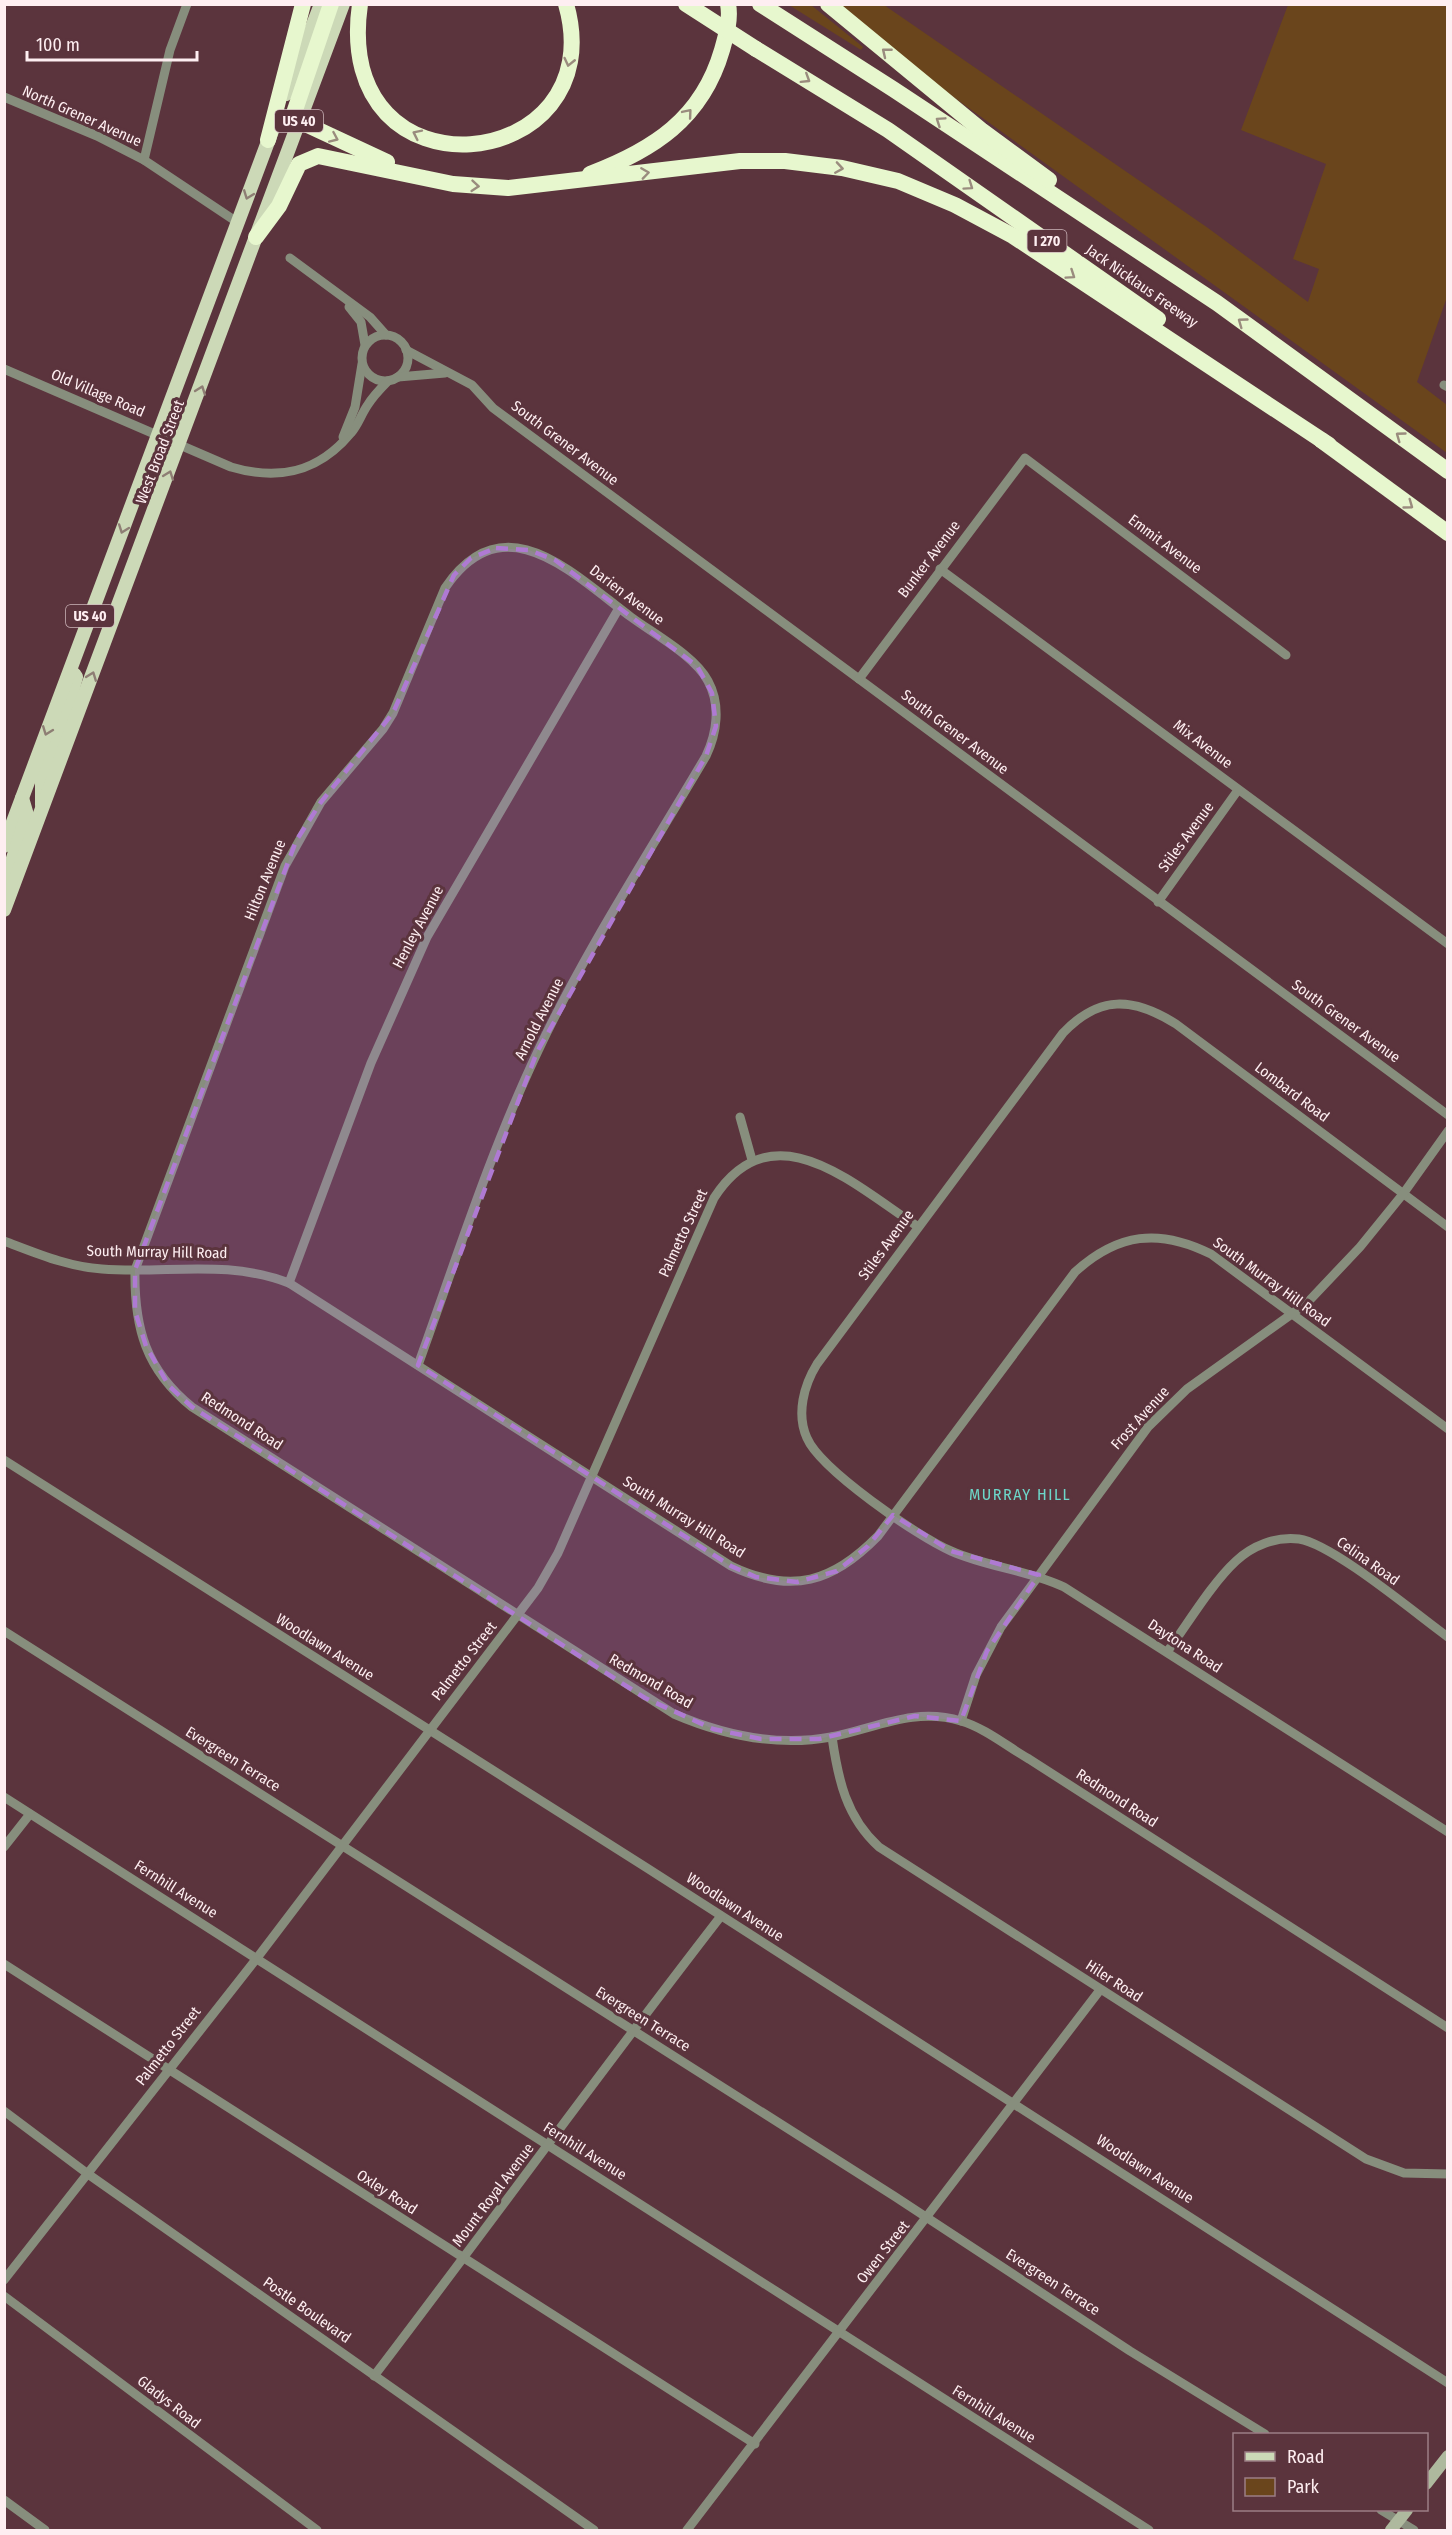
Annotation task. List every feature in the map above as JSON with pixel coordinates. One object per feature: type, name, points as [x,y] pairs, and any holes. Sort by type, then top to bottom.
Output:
[{"type":"highway","points":[[268,140],[303,4]]},
{"type":"highway","points":[[331,4],[294,113],[299,121],[418,176]]},
{"type":"highway","points":[[360,4],[358,56],[368,88],[380,106],[409,130],[435,141],[463,147],[500,140],[516,132],[544,111],[555,97],[563,81],[571,50],[572,39],[566,4]]},
{"type":"highway","name":"Jack Nicklaus Freeway","points":[[686,4],[888,130],[1157,318],[1448,533]]},
{"type":"highway","points":[[566,183],[634,155],[662,139],[688,116],[705,90],[718,62],[725,37],[729,4]]},
{"type":"highway","points":[[828,4],[981,130],[1217,303]]},
{"type":"highway","name":"Jack Nicklaus Freeway","points":[[764,7],[1217,303],[1448,471]]},
{"type":"highway","points":[[256,237],[279,206],[299,164],[309,158],[328,156],[453,184],[508,188],[740,161],[774,161],[842,168],[897,181],[955,206],[1013,236],[1329,445]]},
{"type":"main road","name":"West Broad Street","points":[[4,846],[237,222],[321,4]]},
{"type":"main road","name":"West Broad Street","points":[[4,910],[343,4]]},
{"type":"main road","points":[[42,810],[42,779],[62,728],[76,677],[71,667]]},
{"type":"main road","points":[[4,886],[27,815],[22,798]]},
{"type":"street","points":[[144,160],[170,51],[187,4]]},
{"type":"street","name":"North Grener Avenue","points":[[4,97],[97,136],[144,160],[237,222]]},
{"type":"street","points":[[290,258],[370,317],[386,335],[400,341],[406,350],[405,368],[398,377]]},
{"type":"street","points":[[338,447],[355,407],[365,345],[361,322],[340,296]]},
{"type":"street","points":[[365,345],[371,339],[386,335]]},
{"type":"street","name":"South Grener Avenue","points":[[406,350],[472,385],[493,408],[1448,1115]]},
{"type":"street","points":[[362,362],[368,374],[374,379],[388,381]]},
{"type":"street","name":"Old Village Road","points":[[4,369],[180,444]]},
{"type":"street","points":[[180,444],[231,467],[266,475],[303,469],[338,447],[351,433],[366,407],[388,381],[398,377],[447,373]]},
{"type":"street","name":"Bunker Avenue","points":[[859,679],[1025,458]]},
{"type":"street","name":"Emmit Avenue","points":[[1025,458],[1286,655]]},
{"type":"street","name":"Darien Avenue","points":[[496,548],[518,548],[548,556],[697,666],[709,683],[715,703]]},
{"type":"street","name":"Hilton Avenue","points":[[135,1270],[296,841],[321,802],[383,729],[393,712],[445,588],[466,562],[496,548]]},
{"type":"street","name":"Mix Avenue","points":[[940,569],[1448,944]]},
{"type":"street","name":"Henley Avenue","points":[[289,1283],[371,1063],[414,965],[619,609]]},
{"type":"street","name":"Arnold Avenue","points":[[418,1365],[517,1097],[559,1008],[706,756],[716,726],[715,703]]},
{"type":"street","name":"Stiles Avenue","points":[[1158,902],[1238,790]]},
{"type":"street","name":"Stiles Avenue","points":[[893,1515],[834,1470],[814,1450],[806,1438],[802,1409],[809,1377],[917,1226],[1062,1033],[1087,1012],[1109,1004]]},
{"type":"street","name":"Lombard Road","points":[[1109,1004],[1143,1007],[1176,1024],[1448,1227]]},
{"type":"street","points":[[740,1117],[752,1160],[773,1155],[806,1158],[836,1173],[917,1226]]},
{"type":"street","name":"Frost Avenue","points":[[961,1721],[976,1675],[987,1651],[1125,1457],[1166,1408],[1187,1389],[1292,1314],[1336,1274],[1403,1194],[1448,1131]]},
{"type":"street","name":"Palmetto Street","points":[[4,2280],[257,1958],[518,1616],[554,1562],[714,1198],[735,1172],[752,1160]]},
{"type":"street","name":"South Murray Hill Road","points":[[4,1241],[81,1267],[135,1270],[234,1268],[262,1273],[289,1283],[731,1566],[756,1577],[784,1582],[811,1580],[837,1571],[863,1551],[893,1515],[1075,1272],[1105,1249],[1142,1238],[1173,1239],[1211,1254],[1448,1429]]},
{"type":"street","name":"Redmond Road","points":[[135,1270],[135,1311],[146,1346],[158,1371],[181,1398],[652,1702],[695,1723],[761,1739],[832,1737],[915,1716],[961,1721],[1029,1759],[1448,2028]]},
{"type":"street","name":"Woodlawn Avenue","points":[[4,1460],[1014,2103],[1448,2383]]},
{"type":"street","name":"Daytona Road","points":[[893,1515],[951,1551],[1039,1575],[1064,1587],[1448,1832]]},
{"type":"street","name":"Celina Road","points":[[1167,1652],[1233,1563],[1256,1547],[1285,1539],[1299,1539],[1324,1548],[1448,1637]]},
{"type":"street","name":"Evergreen Terrace","points":[[4,1631],[632,2030],[1130,2351],[1263,2433]]},
{"type":"street","name":"Hiler Road","points":[[832,1737],[838,1777],[853,1816],[863,1833],[879,1847],[1366,2159],[1404,2174],[1448,2174]]},
{"type":"street","name":"Fernhill Avenue","points":[[4,1797],[1149,2530]]},
{"type":"street","points":[[4,1847],[30,1814]]},
{"type":"street","name":"Mount Royal Avenue","points":[[374,2376],[549,2146],[632,2030],[721,1916]]},
{"type":"street","name":"Oxley Road","points":[[4,1964],[755,2444]]},
{"type":"street","name":"Owen Street","points":[[687,2530],[1100,1990]]},
{"type":"street","name":"Postle Boulevard","points":[[4,2111],[88,2174],[594,2530]]},
{"type":"street","name":"Gladys Road","points":[[4,2296],[316,2530]]},
{"type":"street","points":[[1428,2481],[1448,2456]]},
{"type":"street","points":[[4,2500],[45,2530]]},
{"type":"street","points":[[1382,2511],[1395,2525],[1414,2530]]},
{"type":"street","points":[[1395,2525],[1406,2511]]},
{"type":"highlighted area","points":[[496,548],[529,550],[555,560],[697,666],[712,693],[716,726],[706,756],[537,1052],[418,1365],[731,1566],[756,1577],[797,1582],[837,1571],[868,1546],[893,1515],[951,1551],[1039,1575],[987,1651],[961,1721],[915,1716],[819,1739],[761,1739],[713,1729],[645,1698],[192,1407],[169,1386],[146,1346],[135,1311],[135,1270],[296,841],[321,802],[393,713],[454,575],[471,558]]},
{"type":"green space","points":[[789,5],[811,5],[863,47],[861,50]]},
{"type":"green space","points":[[835,5],[884,5],[1208,228],[1308,302],[1319,269],[1293,259],[1326,164],[1241,130],[1288,5],[1447,5],[1447,297],[1417,382],[1447,405],[1447,453],[916,70]]},
{"type":"district","name":"MURRAY HILL","points":[[1020,1494]]}]
